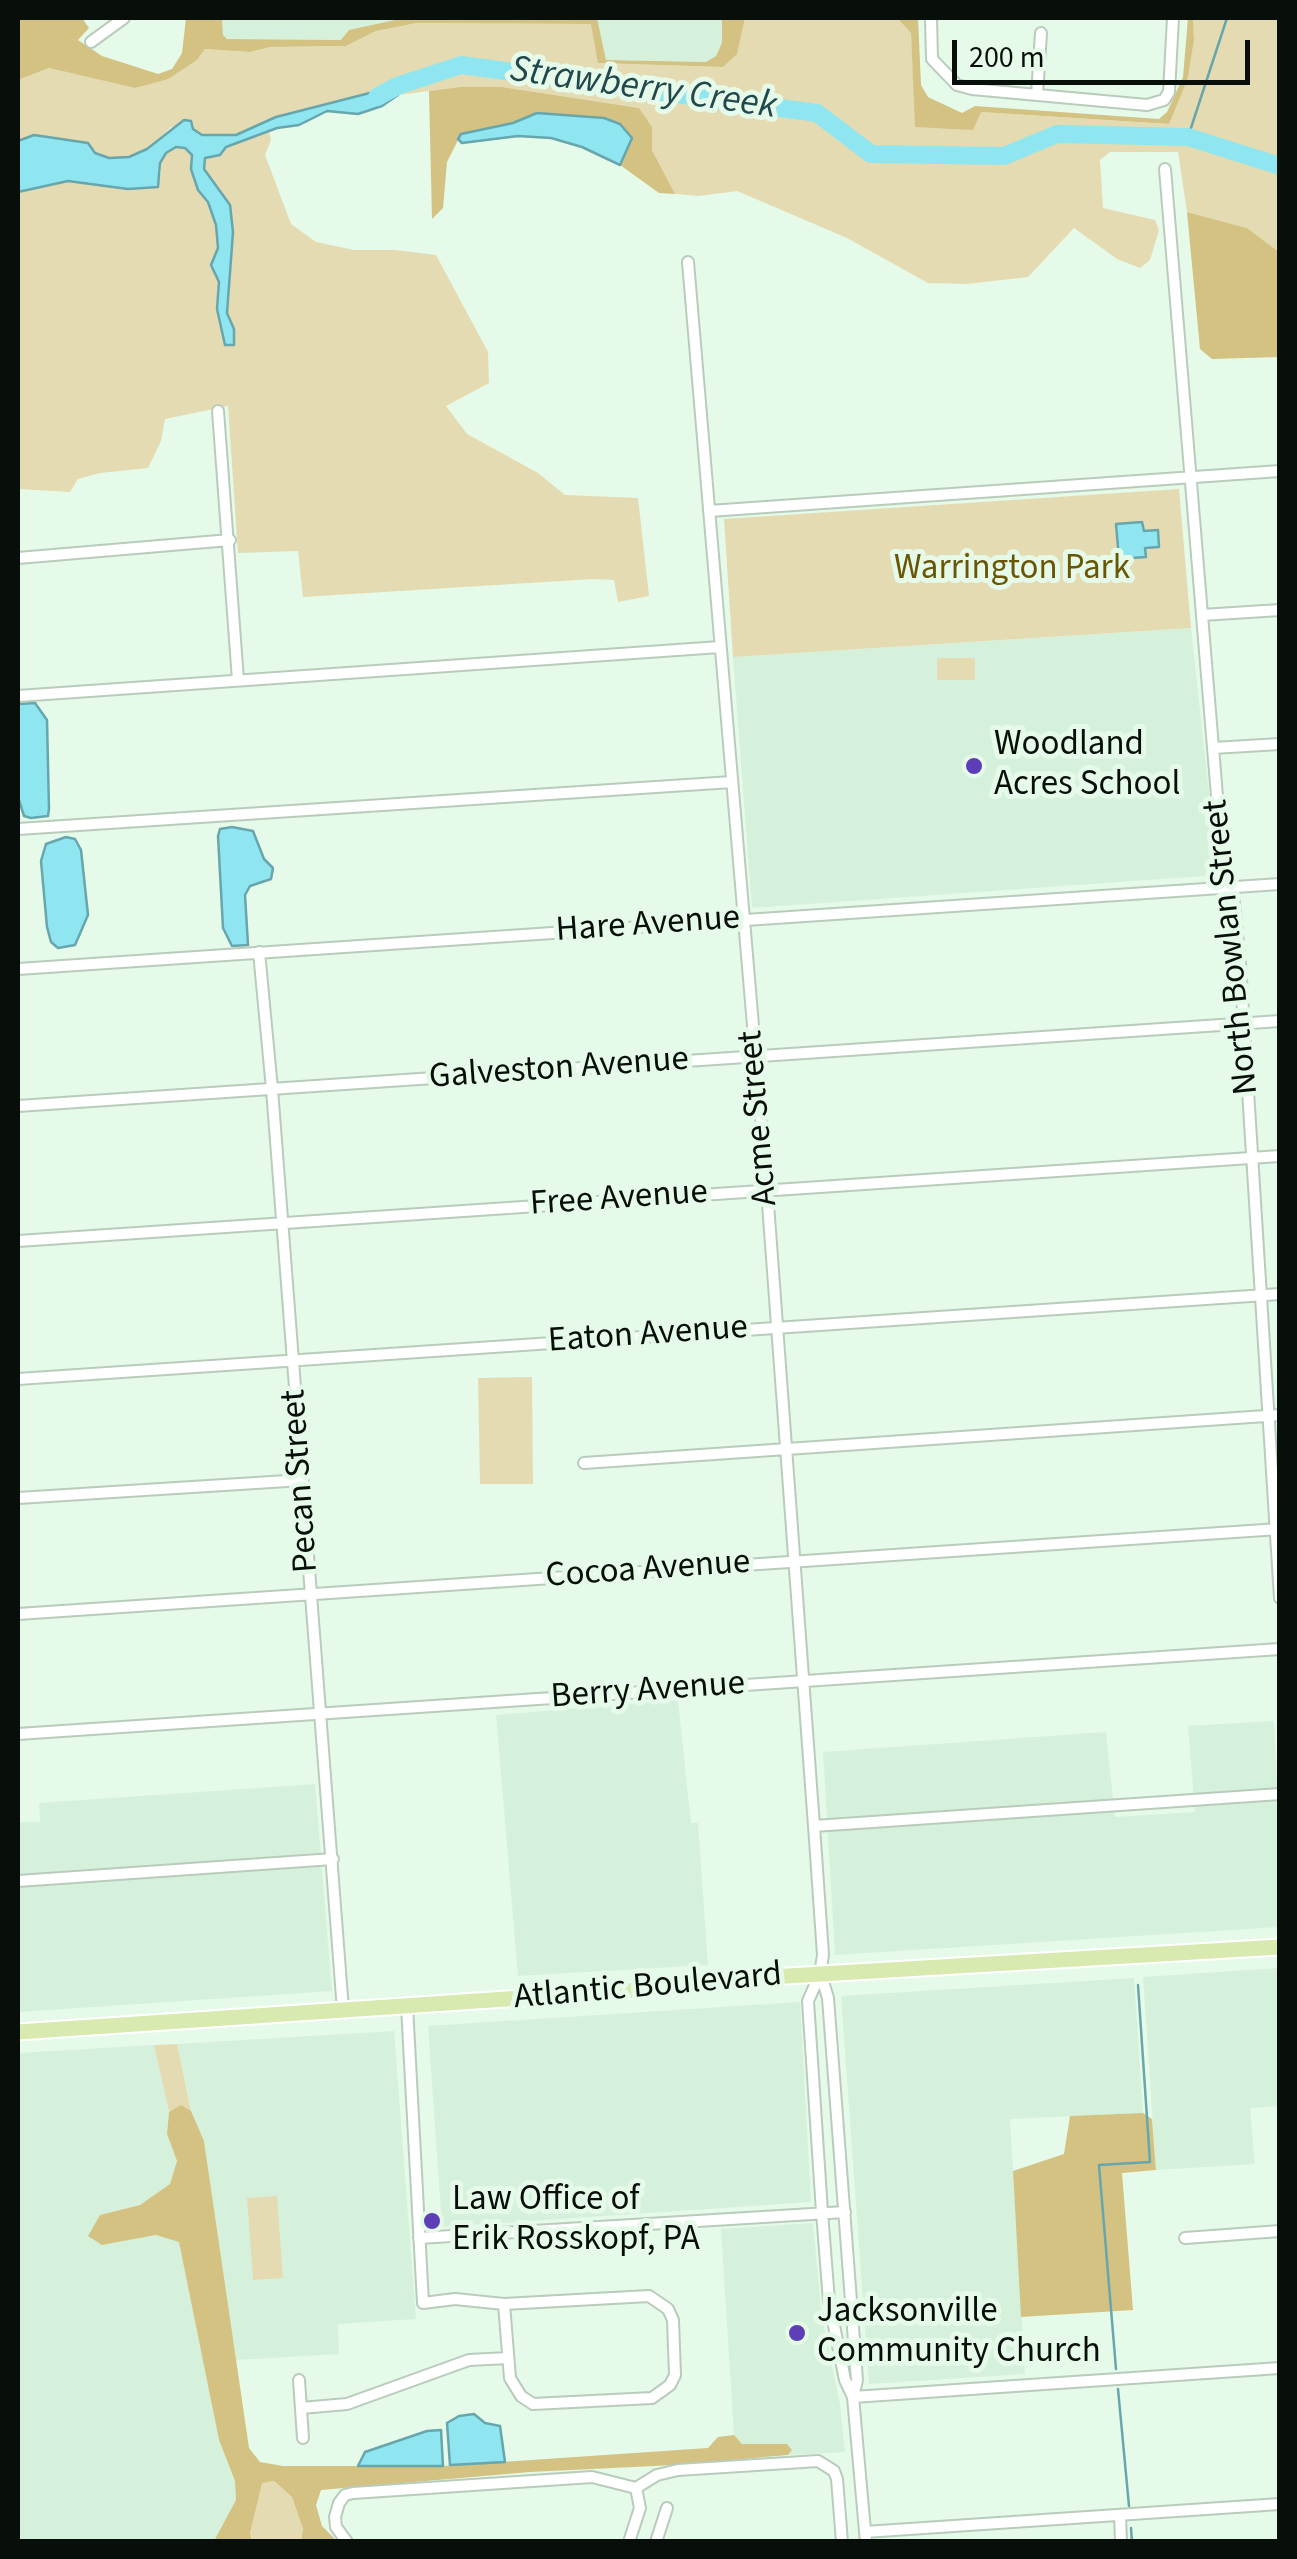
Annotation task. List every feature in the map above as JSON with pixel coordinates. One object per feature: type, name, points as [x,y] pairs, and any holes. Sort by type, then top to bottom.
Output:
[{"type":"main road","name":"Atlantic Boulevard","points":[[18,2032],[820,1974],[1280,1947]]},
{"type":"street","points":[[931,18],[932,59],[947,78],[972,89],[1156,104],[1169,92],[1171,83],[1173,18]]},
{"type":"street","points":[[91,42],[118,19]]},
{"type":"street","points":[[1037,95],[1041,33]]},
{"type":"street","name":"North Bowlan Street","points":[[1165,169],[1213,748],[1244,1024],[1260,1295],[1274,1415],[1280,1598]]},
{"type":"street","name":"Acme Street","points":[[688,262],[777,1327],[823,1956],[820,1974]]},
{"type":"street","points":[[218,411],[238,680]]},
{"type":"street","points":[[709,512],[1280,471]]},
{"type":"street","points":[[18,558],[230,540]]},
{"type":"street","points":[[1202,615],[1280,610]]},
{"type":"street","points":[[18,696],[720,647]]},
{"type":"street","points":[[1213,748],[1280,744]]},
{"type":"street","points":[[18,829],[732,782]]},
{"type":"street","name":"Hare Avenue","points":[[18,969],[1280,884]]},
{"type":"street","name":"Pecan Street","points":[[258,952],[343,2010]]},
{"type":"street","name":"Galveston Avenue","points":[[18,1106],[1280,1021]]},
{"type":"street","name":"Free Avenue","points":[[18,1241],[1280,1156]]},
{"type":"street","name":"Eaton Avenue","points":[[18,1380],[1280,1294]]},
{"type":"street","points":[[584,1462],[1274,1415]]},
{"type":"street","points":[[18,1498],[303,1480]]},
{"type":"street","name":"Cocoa Avenue","points":[[18,1614],[1277,1529]]},
{"type":"street","name":"Berry Avenue","points":[[18,1734],[1280,1649]]},
{"type":"street","points":[[814,1826],[1280,1794]]},
{"type":"street","points":[[18,1882],[332,1859]]},
{"type":"street","points":[[820,1974],[828,1998],[865,2537],[1280,2504]]},
{"type":"street","points":[[820,1974],[808,2001],[822,2212],[830,2301],[845,2380],[853,2397]]},
{"type":"street","points":[[407,2006],[423,2303],[455,2299],[504,2304],[649,2296],[668,2309],[673,2320],[677,2364],[670,2386],[652,2398],[533,2404],[520,2396],[510,2378],[504,2304]]},
{"type":"street","points":[[419,2238],[845,2212]]},
{"type":"street","points":[[1185,2238],[1280,2231]]},
{"type":"street","points":[[301,2408],[347,2404],[470,2360],[508,2358]]},
{"type":"street","points":[[853,2397],[1280,2368]]},
{"type":"street","points":[[299,2380],[303,2438]]},
{"type":"street","points":[[347,2542],[336,2527],[335,2517],[338,2503],[344,2495],[353,2493],[592,2477],[636,2488],[657,2475],[678,2470],[818,2461],[834,2470],[837,2478],[842,2542]]},
{"type":"street","points":[[636,2488],[640,2508],[630,2538],[656,2541],[668,2508]]},
{"type":"street","points":[[1120,2516],[1121,2542]]},
{"type":"shaded area","points":[[18,18],[82,18],[89,28],[78,40],[102,56],[158,74],[172,69],[182,53],[186,18],[222,18],[227,39],[341,40],[349,30],[404,18],[597,18],[606,60],[706,62],[716,56],[722,43],[722,18],[745,18],[737,54],[723,67],[598,63],[591,24],[417,23],[376,31],[346,46],[270,47],[250,52],[205,49],[197,60],[168,79],[135,88],[49,68],[18,80]]},
{"type":"shaded area","points":[[222,18],[404,18],[350,30],[342,40],[227,39]]},
{"type":"shaded area","points":[[597,18],[722,18],[722,43],[716,56],[706,62],[606,60]]},
{"type":"shaded area","points":[[897,18],[918,18],[921,85],[928,97],[962,113],[975,106],[1159,119],[1167,112],[1183,77],[1188,18],[1193,18],[1194,40],[1188,78],[1169,124],[981,112],[973,130],[915,127],[911,33]]},
{"type":"shaded area","points":[[502,87],[639,108],[652,127],[652,150],[675,194],[659,193],[620,165],[625,156],[620,124],[604,118],[537,113],[513,123],[461,134],[447,162],[443,208],[432,219],[429,91]]},
{"type":"shaded area","points":[[1187,212],[1247,228],[1279,252],[1279,357],[1212,359],[1200,349]]},
{"type":"shaded area","name":"Woodland Acres School","points":[[1191,628],[1218,875],[752,908],[733,657]]},
{"type":"shaded area","points":[[678,1700],[691,1823],[698,1823],[708,1965],[518,1976],[496,1715]]},
{"type":"shaded area","points":[[1274,1721],[1279,1927],[835,1955],[823,1752],[1106,1732],[1115,1817],[1195,1812],[1188,1726]]},
{"type":"shaded area","points":[[315,1784],[332,1991],[18,2012],[18,1822],[40,1822],[39,1803]]},
{"type":"shaded area","points":[[1279,1968],[1279,2106],[1250,2108],[1255,2164],[1156,2170],[1143,1977]]},
{"type":"shaded area","points":[[1134,1978],[1143,2113],[1010,2119],[1025,2374],[869,2384],[841,1996]]},
{"type":"shaded area","points":[[800,2002],[811,2202],[442,2227],[428,2026]]},
{"type":"shaded area","points":[[394,2031],[416,2319],[338,2324],[339,2354],[236,2360],[204,2141],[191,2111],[177,2044]]},
{"type":"shaded area","points":[[154,2045],[169,2112],[167,2134],[177,2161],[170,2184],[140,2205],[100,2215],[102,2245],[156,2235],[179,2241],[219,2440],[235,2481],[236,2500],[214,2541],[18,2542],[18,2053]]},
{"type":"shaded area","points":[[181,2105],[191,2111],[204,2141],[249,2448],[260,2462],[283,2466],[443,2466],[708,2448],[718,2437],[734,2435],[742,2444],[787,2444],[792,2450],[788,2455],[674,2465],[530,2472],[321,2490],[316,2505],[322,2526],[337,2541],[301,2541],[303,2529],[292,2497],[274,2481],[262,2483],[250,2533],[252,2541],[214,2541],[236,2500],[235,2481],[219,2440],[179,2242],[156,2235],[102,2245],[88,2236],[100,2215],[140,2205],[170,2184],[177,2161],[167,2134],[169,2112]]},
{"type":"shaded area","points":[[1143,2113],[1152,2119],[1156,2170],[1122,2173],[1133,2310],[1021,2317],[1013,2171],[1064,2154],[1070,2116]]},
{"type":"shaded area","points":[[813,2223],[822,2318],[840,2404],[845,2452],[788,2455],[792,2450],[787,2444],[742,2444],[734,2435],[721,2229]]},
{"type":"green space","points":[[745,18],[897,18],[911,33],[916,127],[981,112],[1168,124],[1188,78],[1193,18],[1279,18],[1279,252],[1247,228],[1187,212],[1178,152],[1110,152],[1100,160],[1103,208],[1155,220],[1159,230],[1150,260],[1140,268],[1117,259],[1074,228],[1028,277],[967,284],[928,283],[847,238],[737,191],[699,196],[675,194],[652,150],[652,127],[638,108],[502,87],[460,87],[398,95],[397,86],[276,117],[236,135],[202,135],[193,129],[171,127],[147,149],[129,157],[109,158],[95,153],[88,143],[34,135],[18,141],[18,80],[49,68],[136,88],[197,60],[205,49],[250,52],[270,47],[346,46],[376,31],[417,23],[592,24],[599,63],[723,67],[737,53]]},
{"type":"green space","points":[[269,132],[271,140],[265,155],[291,224],[316,242],[354,250],[436,255],[488,352],[489,383],[446,406],[467,434],[538,473],[565,495],[638,498],[649,596],[618,602],[614,580],[593,579],[303,597],[298,551],[238,553],[228,406],[165,419],[161,441],[148,468],[78,479],[70,492],[18,489],[18,192],[68,181],[128,189],[161,174],[160,163],[166,153],[176,147],[185,148],[192,155],[191,169],[198,190],[208,202],[216,225],[218,248],[211,265],[219,282],[217,309],[234,345],[234,329],[227,313],[233,232],[230,205],[204,169],[205,158]]},
{"type":"green space","name":"Warrington Park","points":[[1179,489],[1191,628],[733,657],[724,519]]},
{"type":"green space","points":[[937,658],[975,658],[975,680],[937,680]]},
{"type":"green space","points":[[532,1377],[533,1484],[480,1484],[478,1378]]},
{"type":"green space","points":[[177,2044],[191,2111],[181,2106],[169,2112],[154,2045]]},
{"type":"green space","points":[[277,2196],[283,2278],[253,2280],[247,2198]]},
{"type":"green space","points":[[274,2481],[292,2497],[303,2529],[301,2541],[252,2541],[250,2533],[261,2483]]},
{"type":"water","points":[[397,86],[398,95],[382,106],[358,114],[327,111],[205,158],[204,169],[230,205],[233,232],[227,313],[234,329],[234,345],[225,345],[217,309],[219,282],[211,265],[218,248],[216,225],[208,202],[198,190],[191,169],[192,155],[185,148],[176,147],[166,153],[160,163],[158,187],[128,189],[68,181],[18,192],[18,141],[34,135],[88,143],[95,153],[109,158],[129,157],[147,149],[184,120],[191,121],[193,129],[202,135],[236,135],[276,117]]},
{"type":"water","points":[[537,113],[604,118],[620,124],[632,138],[620,165],[551,138],[518,136],[462,143],[458,139],[461,134],[513,123]]},
{"type":"water","points":[[1142,522],[1144,531],[1158,530],[1159,547],[1145,548],[1146,557],[1119,559],[1116,524]]},
{"type":"water","points":[[35,703],[47,720],[49,809],[48,816],[31,818],[24,816],[18,797],[18,704]]},
{"type":"water","points":[[220,829],[253,831],[264,859],[273,868],[271,879],[250,886],[245,895],[248,945],[232,946],[223,928],[218,836]]},
{"type":"water","points":[[66,837],[75,839],[81,850],[88,915],[75,945],[58,948],[51,942],[47,927],[41,861],[46,844]]},
{"type":"water","points":[[474,2414],[485,2423],[500,2426],[505,2462],[450,2465],[447,2423]]},
{"type":"water","points":[[441,2430],[443,2466],[358,2466],[365,2452]]},
{"type":"waterway","points":[[1188,137],[1227,18]]},
{"type":"waterway","name":"Strawberry Creek","points":[[377,97],[397,86],[461,65],[817,113],[871,154],[1004,156],[1057,134],[1188,137],[1280,166]]},
{"type":"waterway","points":[[1116,2369],[1099,2165],[1150,2162],[1138,1985]]},
{"type":"waterway","points":[[1118,2389],[1129,2506]]},
{"type":"waterway","points":[[1131,2528],[1132,2542]]},
{"type":"place","name":"Woodland Acres School","points":[[974,766]]},
{"type":"place","name":"Law Office of Erik Rosskopf, PA","points":[[432,2221]]},
{"type":"place","name":"Jacksonville Community Church","points":[[797,2333]]}]
